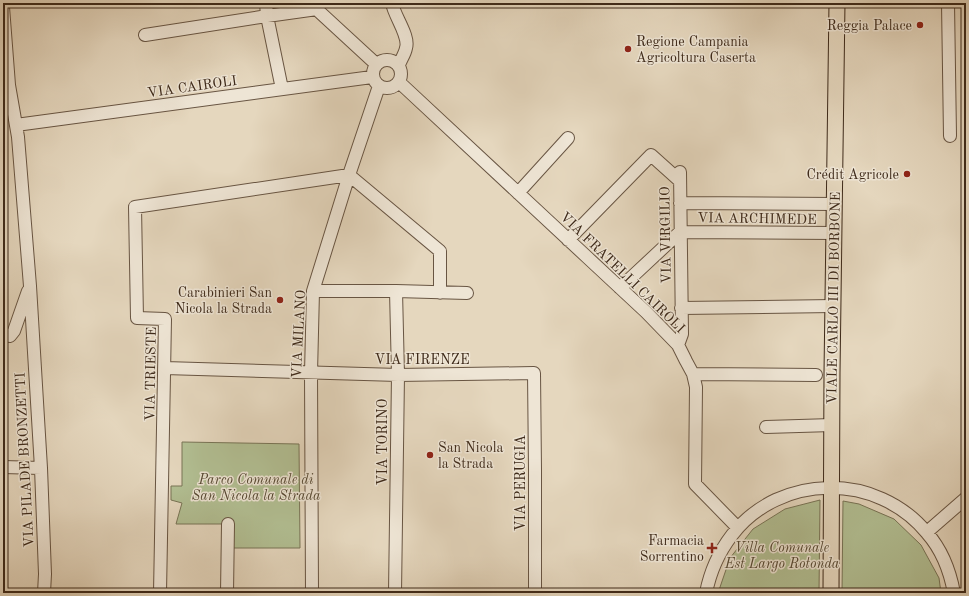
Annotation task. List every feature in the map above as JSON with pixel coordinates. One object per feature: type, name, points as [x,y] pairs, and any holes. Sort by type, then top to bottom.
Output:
[{"type":"main road","name":"VIALE CARLO III DI BORBONE","points":[[831,593],[837,3]]},
{"type":"street","points":[[266,3],[267,16],[282,89]]},
{"type":"street","points":[[392,3],[406,38],[407,46],[399,65],[401,78],[395,86],[390,88],[384,88],[376,82],[372,70],[380,61],[390,59],[399,65]]},
{"type":"street","points":[[948,3],[950,136]]},
{"type":"street","points":[[145,35],[267,16],[314,6],[376,64]]},
{"type":"street","name":"VIA PILADE BRONZETTI","points":[[3,7],[9,85],[8,112],[16,125],[18,137],[30,286],[41,468],[44,593]]},
{"type":"street","name":"VIA CAIROLI","points":[[16,125],[282,89],[376,82]]},
{"type":"street","name":"VIA MILANO","points":[[312,593],[311,373],[314,291],[376,82]]},
{"type":"street","name":"VIA FRATELLI CAIROLI","points":[[399,82],[646,312],[678,345],[693,374],[696,387],[695,484],[738,528]]},
{"type":"street","points":[[518,193],[568,138]]},
{"type":"street","name":"VIA VIRGILIO","points":[[568,240],[651,155],[680,176],[682,334],[678,345]]},
{"type":"street","points":[[349,175],[440,251],[440,293]]},
{"type":"street","name":"VIA TRIESTE","points":[[160,593],[165,319],[137,318],[135,206],[349,175]]},
{"type":"street","points":[[680,202],[834,204]]},
{"type":"street","points":[[620,288],[680,232]]},
{"type":"street","name":"VIA ARCHIMEDE","points":[[680,232],[834,233]]},
{"type":"street","points":[[6,336],[14,331],[30,286]]},
{"type":"street","points":[[314,291],[467,293]]},
{"type":"street","name":"VIA TORINO","points":[[395,593],[398,375],[396,291]]},
{"type":"street","points":[[681,308],[833,306]]},
{"type":"street","points":[[6,336],[33,335]]},
{"type":"street","name":"VIA FIRENZE","points":[[165,368],[398,375],[534,373]]},
{"type":"street","name":"VIA PERUGIA","points":[[534,373],[535,593]]},
{"type":"street","points":[[693,374],[816,374]]},
{"type":"street","points":[[766,427],[832,425]]},
{"type":"street","points":[[3,467],[41,468]]},
{"type":"street","points":[[706,593],[714,564],[724,545],[750,516],[780,498],[809,489],[832,487],[874,495],[894,505],[912,517],[927,532],[946,562],[952,579],[954,593]]},
{"type":"street","points":[[927,532],[966,498]]},
{"type":"street","points":[[227,593],[228,524]]},
{"type":"green space","name":"Parco Comunale di San Nicola la Strada","points":[[182,442],[299,444],[300,548],[231,548],[231,524],[176,524],[182,503],[171,500],[171,486],[182,486]]},
{"type":"green space","name":"Villa Comunale Est Largo Rotonda","points":[[820,500],[819,593],[718,593],[730,558],[753,529],[785,509]]},
{"type":"green space","points":[[843,501],[859,504],[894,519],[921,545],[939,578],[941,593],[842,593]]},
{"type":"place","name":"Reggia Palace","points":[[920,25]]},
{"type":"place","name":"Regione Campania Agricoltura Caserta","points":[[628,49]]},
{"type":"place","name":"Crédit Agricole","points":[[907,174]]},
{"type":"place","name":"Carabinieri San Nicola la Strada","points":[[280,300]]},
{"type":"place","name":"San Nicola la Strada","points":[[430,455]]},
{"type":"place","name":"Farmacia Sorrentino","points":[[712,548]]}]
